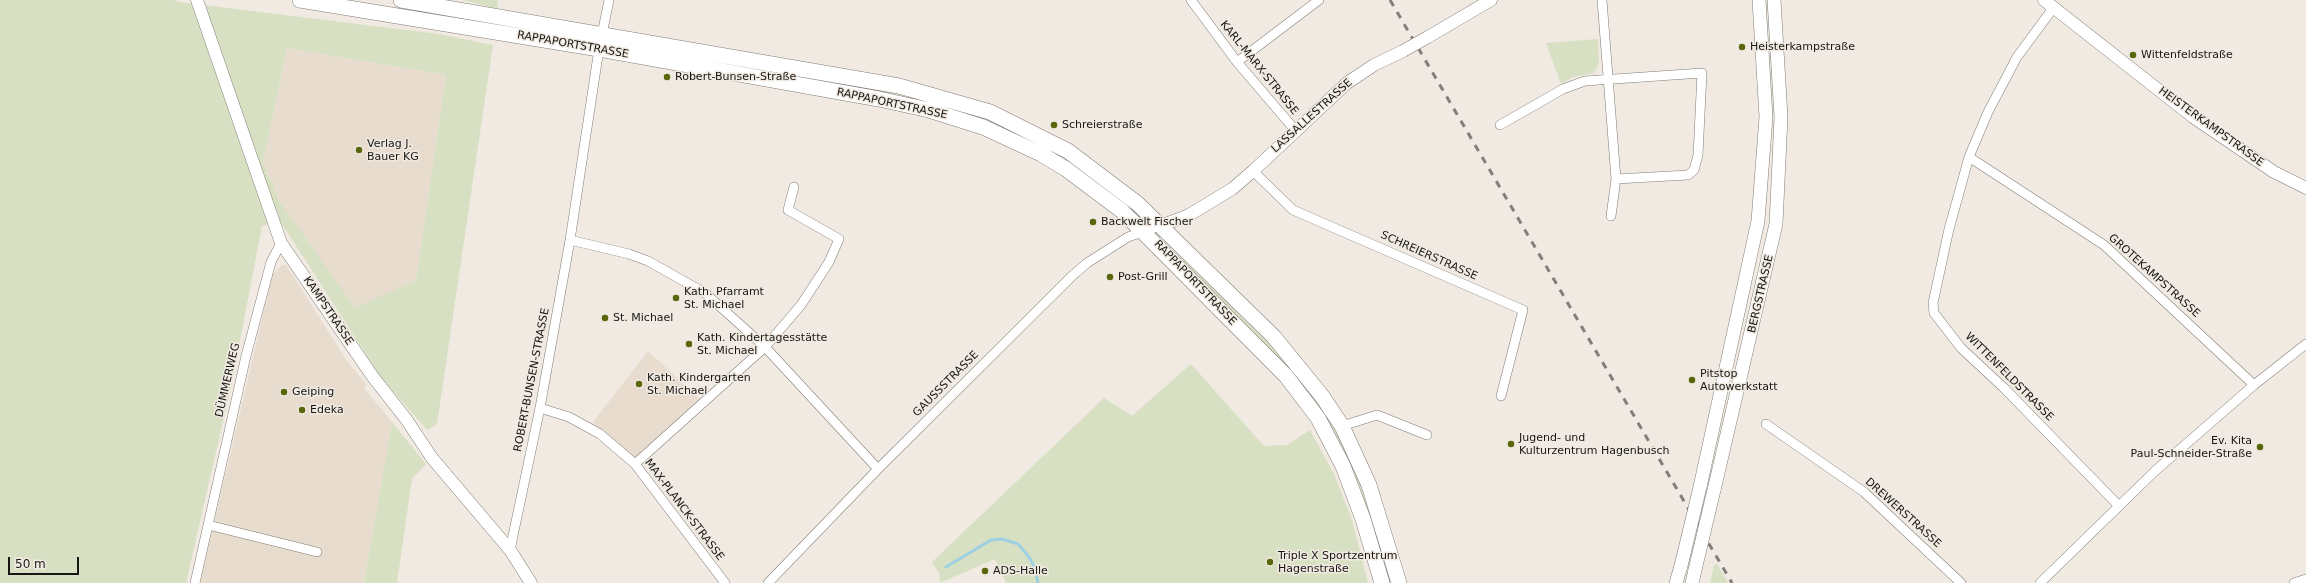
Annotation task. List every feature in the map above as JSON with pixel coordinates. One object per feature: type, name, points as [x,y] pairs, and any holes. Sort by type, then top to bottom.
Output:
[{"type":"main road","name":"RAPPAPORTSTRASSE","points":[[300,0],[601,41],[899,86],[987,112],[1068,151],[1138,204],[1274,337],[1322,396],[1342,426],[1369,485],[1399,583]]},
{"type":"main road","name":"RAPPAPORTSTRASSE","points":[[401,0],[929,110],[983,127],[1028,147],[1066,169],[1122,211],[1144,231],[1286,376],[1318,418],[1343,466],[1363,519],[1382,583]]},
{"type":"main road","name":"BERGSTRASSE","points":[[1676,583],[1700,487],[1758,221],[1766,117],[1759,0]]},
{"type":"main road","name":"BERGSTRASSE","points":[[1692,583],[1776,224],[1781,117],[1774,0]]},
{"type":"street","name":"KAMPSTRASSE","points":[[197,0],[280,243],[373,377],[406,419],[432,458],[510,550],[530,583]]},
{"type":"street","name":"ROBERT-BUNSEN-STRASSE","points":[[510,550],[540,408],[570,240],[601,41],[609,0]]},
{"type":"street","name":"KARL-MARX-STRASSE","points":[[1191,0],[1237,62],[1295,130]]},
{"type":"street","points":[[1237,62],[1319,0]]},
{"type":"street","name":"LASSALLESTRASSE","points":[[1160,226],[1189,215],[1232,188],[1253,171],[1295,130],[1347,83],[1374,65],[1403,51],[1491,0]]},
{"type":"street","points":[[1602,0],[1607,81],[1616,180],[1611,216]]},
{"type":"street","name":"WITTENFELDSTRASSE","points":[[2049,3],[2017,57],[1988,112],[1969,157],[1949,229],[1933,303],[1934,313],[1961,348],[2004,388],[2119,506]]},
{"type":"street","name":"HEISTERKAMPSTRASSE","points":[[2049,3],[2194,117],[2274,172],[2306,188]]},
{"type":"street","points":[[1500,125],[1563,89],[1584,81],[1607,81],[1702,73],[1698,155],[1694,170],[1688,175],[1616,180]]},
{"type":"street","name":"GROTEKAMPSTRASSE","points":[[1969,157],[2104,245],[2254,385]]},
{"type":"street","name":"SCHREIERSTRASSE","points":[[1253,171],[1293,210],[1523,310],[1501,396]]},
{"type":"street","points":[[635,464],[765,348],[801,305],[829,262],[839,239],[788,210],[794,187]]},
{"type":"street","name":"GAUSSSTRASSE","points":[[768,583],[878,469],[1072,276],[1087,264],[1128,237],[1160,226]]},
{"type":"street","points":[[570,240],[629,254],[648,261],[704,293],[765,348],[878,469]]},
{"type":"street","name":"DÜMMERWEG","points":[[194,583],[246,356],[271,262],[280,243]]},
{"type":"street","points":[[2040,583],[2119,506],[2254,385],[2306,344]]},
{"type":"street","name":"MAX-PLANCK-STRASSE","points":[[540,408],[569,417],[600,434],[635,464],[725,583]]},
{"type":"street","points":[[1342,426],[1378,415],[1427,435]]},
{"type":"street","name":"DREWERSTRASSE","points":[[1766,424],[1864,492],[1961,583]]},
{"type":"street","points":[[208,525],[317,552]]},
{"type":"street","points":[[2294,583],[2306,579]]},
{"type":"shaded area","points":[[287,48],[446,75],[416,280],[355,309],[279,200],[263,162]]},
{"type":"shaded area","points":[[282,265],[286,265],[347,361],[366,384],[364,388],[392,422],[364,583],[200,583],[272,275]]},
{"type":"shaded area","points":[[648,351],[704,403],[635,464],[600,434],[593,422]]},
{"type":"green space","points":[[0,0],[175,0],[179,2],[439,34],[493,45],[437,424],[427,430],[380,376],[280,221],[262,226],[232,382],[186,583],[0,583]],"holes":[[[287,48],[446,75],[416,280],[355,308],[279,200],[263,162]]]},
{"type":"green space","points":[[463,0],[498,0],[497,9]]},
{"type":"green space","points":[[1598,39],[1599,63],[1594,73],[1573,77],[1561,84],[1546,43]]},
{"type":"green space","points":[[1181,258],[1281,355],[1329,417],[1360,478],[1394,583],[1387,583],[1346,459],[1179,260]]},
{"type":"green space","points":[[1191,364],[1264,446],[1287,445],[1310,430],[1334,474],[1352,520],[1368,583],[1006,583],[995,559],[940,583],[939,573],[932,562],[1104,398],[1132,416]]},
{"type":"green space","points":[[392,422],[426,464],[412,479],[397,583],[364,583]]},
{"type":"green space","points":[[1717,564],[1728,583],[1710,583],[1714,565]]},
{"type":"waterway","points":[[946,567],[991,540],[1002,539],[1018,544],[1029,557],[1035,568],[1038,583]]},
{"type":"railway","points":[[1390,0],[1732,583]]},
{"type":"place","name":"Heisterkampstraße","points":[[1742,47]]},
{"type":"place","name":"Wittenfeldstraße","points":[[2133,55]]},
{"type":"place","name":"Robert-Bunsen-Straße","points":[[667,77]]},
{"type":"place","name":"Schreierstraße","points":[[1054,125]]},
{"type":"place","name":"Verlag J. Bauer KG","points":[[359,150]]},
{"type":"place","name":"Backwelt Fischer","points":[[1093,222]]},
{"type":"place","name":"Post-Grill","points":[[1110,277]]},
{"type":"place","name":"Kath. Pfarramt St. Michael","points":[[676,298]]},
{"type":"place","name":"St. Michael","points":[[605,318]]},
{"type":"place","name":"Kath. Kindertagesstätte St. Michael","points":[[689,344]]},
{"type":"place","name":"Pitstop Autowerkstatt","points":[[1692,380]]},
{"type":"place","name":"Kath. Kindergarten St. Michael","points":[[639,384]]},
{"type":"place","name":"Geiping","points":[[284,392]]},
{"type":"place","name":"Edeka","points":[[302,410]]},
{"type":"place","name":"Jugend- und Kulturzentrum Hagenbusch","points":[[1511,444]]},
{"type":"place","name":"Ev. Kita Paul-Schneider-Straße","points":[[2260,447]]},
{"type":"place","name":"Triple X Sportzentrum Hagenstraße","points":[[1270,562]]},
{"type":"place","name":"ADS-Halle","points":[[985,571]]}]
